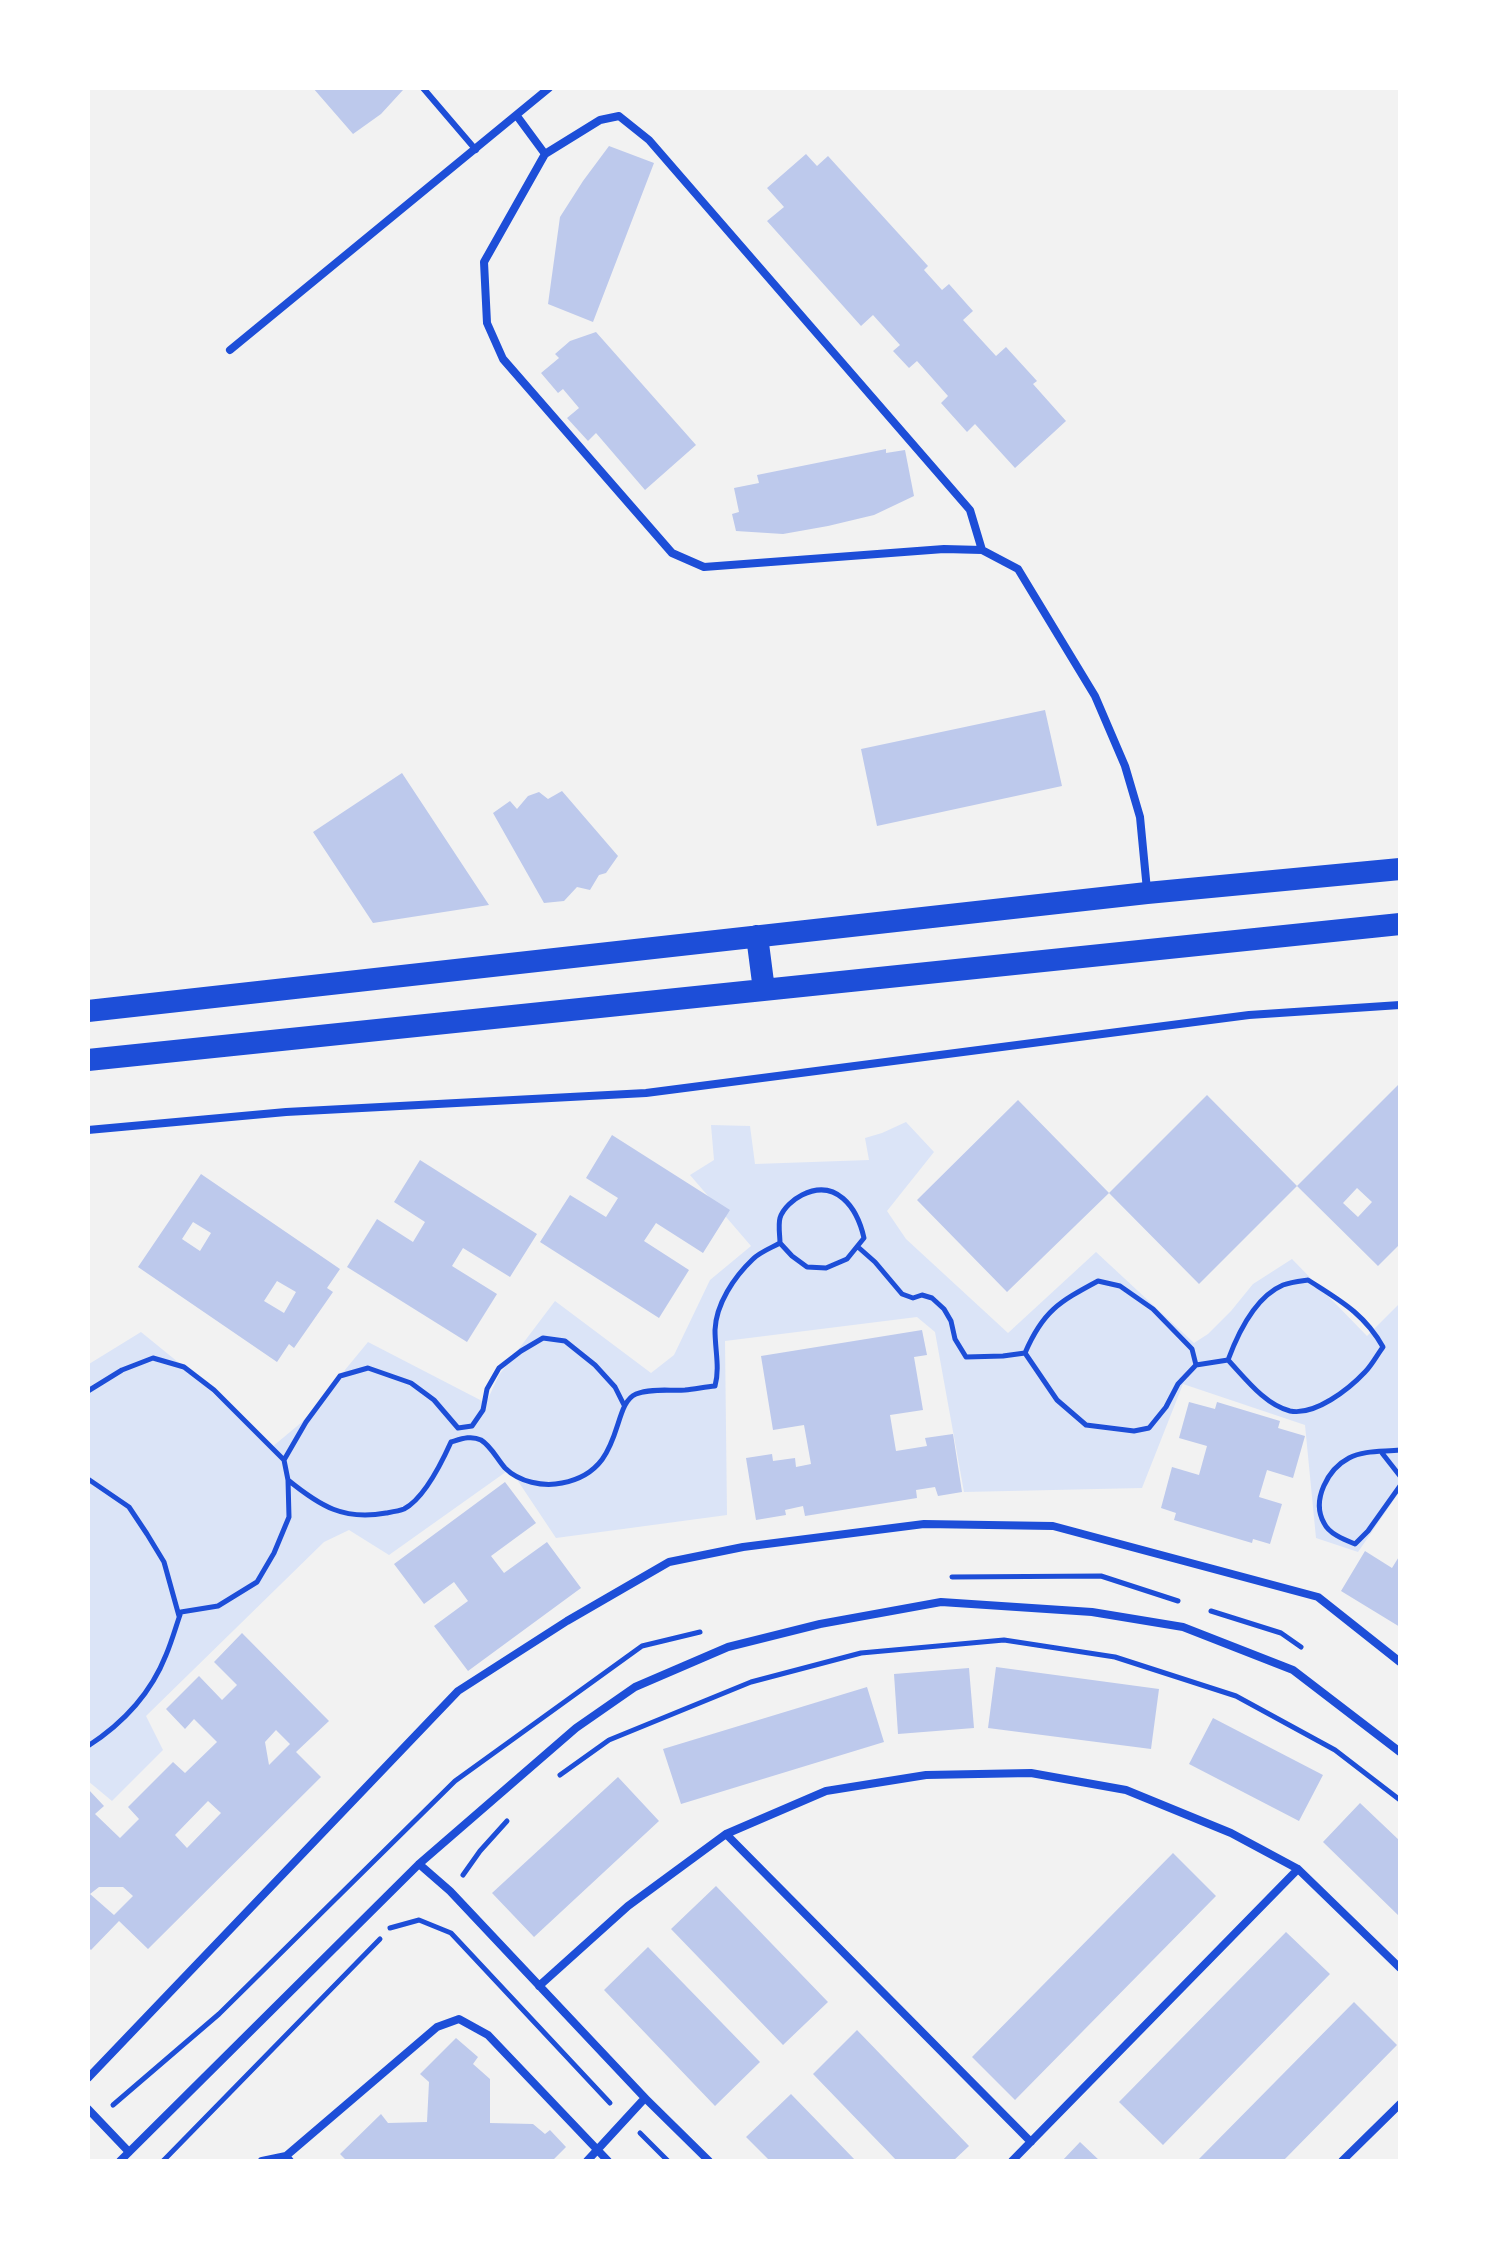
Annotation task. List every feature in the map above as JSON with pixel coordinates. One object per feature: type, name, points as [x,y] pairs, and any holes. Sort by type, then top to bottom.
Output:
[{"type":"highway","points":[[88,1011],[1147,893],[1400,869]]},
{"type":"highway","points":[[88,1060],[1400,924]]},
{"type":"highway","points":[[757,936],[764,990]]},
{"type":"street","points":[[230,350],[549,88]]},
{"type":"street","points":[[517,116],[545,154]]},
{"type":"street","points":[[982,550],[970,510],[649,140],[619,116],[600,120],[545,154],[484,262],[487,323],[503,359],[672,553],[704,567],[944,549],[982,550],[1018,569],[1095,696],[1125,766],[1140,817],[1147,893]]},
{"type":"street","points":[[88,1130],[286,1112],[646,1093],[1249,1015],[1400,1005]]},
{"type":"street","points":[[88,2078],[458,1691],[567,1621],[669,1562],[743,1547],[924,1524],[1053,1526],[1318,1597],[1400,1662]]},
{"type":"street","points":[[120,2161],[419,1864],[576,1728],[635,1687],[728,1647],[820,1624],[941,1602],[1092,1612],[1183,1627],[1293,1670],[1400,1752]]},
{"type":"street","points":[[539,1986],[628,1906],[726,1834],[826,1791],[926,1775],[1031,1773],[1126,1790],[1231,1833],[1298,1869],[1400,1968]]},
{"type":"street","points":[[726,1834],[1031,2142]]},
{"type":"street","points":[[419,1864],[450,1891],[645,2098],[709,2161]]},
{"type":"street","points":[[1012,2161],[1298,1869]]},
{"type":"street","points":[[262,2161],[288,2159],[437,2027],[459,2019],[488,2035],[608,2161]]},
{"type":"street","points":[[587,2161],[645,2098]]},
{"type":"street","points":[[1342,2161],[1400,2104]]},
{"type":"street","points":[[88,2109],[129,2152]]},
{"type":"lane","points":[[423,88],[476,150]]},
{"type":"path","points":[[825,1188],[854,1209],[864,1238],[847,1259],[826,1268],[807,1267],[780,1243],[780,1217],[786,1207],[798,1197],[825,1188]]},
{"type":"path","points":[[288,1480],[311,1499],[337,1512],[363,1516],[404,1509],[418,1498],[451,1442],[467,1437],[481,1440],[515,1476],[533,1483],[563,1483],[594,1469],[605,1457],[615,1437],[624,1405],[635,1394],[715,1386],[719,1371],[715,1354],[715,1326],[719,1308],[754,1257],[780,1243]]},
{"type":"path","points":[[858,1247],[902,1294],[913,1298],[922,1295],[932,1298],[944,1309],[951,1321],[955,1339],[966,1357],[1025,1353]]},
{"type":"path","points":[[1308,1280],[1358,1313],[1383,1347],[1367,1370],[1343,1393],[1309,1410],[1290,1411],[1267,1399],[1228,1360],[1236,1337],[1251,1313],[1283,1285],[1308,1280]]},
{"type":"path","points":[[1025,1353],[1035,1330],[1051,1310],[1098,1281],[1120,1286],[1153,1309],[1192,1349],[1196,1365]]},
{"type":"path","points":[[284,1460],[306,1422],[340,1376],[368,1368],[411,1383],[434,1400],[458,1428],[472,1426],[483,1410],[487,1389],[499,1368],[543,1338],[565,1341],[595,1365],[615,1387],[624,1405]]},
{"type":"path","points":[[1025,1353],[1057,1400],[1086,1425],[1134,1431],[1149,1428],[1166,1407],[1178,1384],[1196,1365],[1228,1360]]},
{"type":"path","points":[[88,1391],[122,1370],[153,1358],[184,1367],[214,1390],[284,1460],[289,1517],[274,1553],[257,1582],[218,1606],[181,1612],[160,1669],[140,1701],[114,1728],[88,1746]]},
{"type":"path","points":[[1400,1450],[1361,1453],[1348,1458],[1325,1483],[1319,1501],[1324,1524],[1340,1538],[1355,1544],[1400,1486]]},
{"type":"path","points":[[1382,1453],[1400,1476]]},
{"type":"path","points":[[88,1479],[129,1507],[147,1534],[164,1562],[179,1617]]},
{"type":"path","points":[[939,1578],[1101,1576],[1191,1605]]},
{"type":"path","points":[[1206,1609],[1281,1633],[1305,1651]]},
{"type":"path","points":[[96,2119],[219,2014],[455,1781],[642,1646],[701,1632]]},
{"type":"path","points":[[549,1783],[609,1740],[751,1682],[861,1653],[1004,1640],[1115,1657],[1236,1696],[1335,1750],[1400,1800]]},
{"type":"path","points":[[450,1891],[516,1811]]},
{"type":"shaded area","points":[[906,1122],[934,1152],[887,1211],[906,1239],[1008,1333],[1096,1252],[1194,1343],[1231,1311],[1253,1284],[1292,1259],[1367,1336],[1400,1303],[1400,1491],[1358,1552],[1316,1538],[1305,1425],[1183,1384],[1142,1488],[964,1492],[935,1332],[917,1317],[725,1341],[727,1515],[556,1538],[510,1469],[389,1555],[349,1530],[324,1542],[146,1716],[163,1750],[112,1801],[88,1781],[89,1364],[141,1332],[272,1447],[302,1422],[368,1342],[486,1403],[499,1375],[555,1301],[651,1373],[674,1355],[710,1280],[751,1246],[690,1175],[714,1160],[711,1125],[750,1126],[755,1164],[869,1160],[865,1138]]},
{"type":"building","points":[[313,88],[403,90],[381,114],[353,134]]},
{"type":"building","points":[[609,146],[654,163],[593,322],[548,304],[560,217]]},
{"type":"building","points":[[806,154],[817,166],[828,156],[928,266],[924,270],[942,290],[949,284],[973,311],[963,320],[996,356],[1006,347],[1037,381],[1033,384],[1066,421],[1015,468],[975,424],[967,432],[941,403],[948,396],[917,361],[909,368],[893,351],[900,345],[873,315],[861,326],[767,221],[784,207],[767,188]]},
{"type":"building","points":[[596,332],[696,445],[645,490],[596,433],[588,441],[567,418],[579,408],[563,389],[558,393],[541,373],[559,358],[555,354],[570,341]]},
{"type":"building","points":[[886,449],[886,453],[905,450],[914,496],[874,515],[828,526],[783,534],[736,531],[732,514],[739,512],[734,488],[759,483],[757,475]]},
{"type":"building","points":[[1045,710],[1062,786],[877,826],[861,749]]},
{"type":"building","points":[[402,773],[489,905],[373,923],[313,832]]},
{"type":"building","points":[[562,791],[618,856],[606,873],[599,875],[590,890],[577,887],[564,901],[544,903],[493,813],[510,801],[517,809],[528,796],[539,792],[548,799]]},
{"type":"building","points":[[1400,1083],[1400,1244],[1378,1266],[1297,1186]],"holes":[[[1357,1188],[1372,1202],[1358,1217],[1343,1203]]]},
{"type":"building","points":[[1207,1095],[1297,1186],[1199,1284],[1109,1193]]},
{"type":"building","points":[[1018,1100],[1109,1193],[1007,1292],[917,1200]]},
{"type":"building","points":[[612,1135],[730,1210],[703,1253],[656,1223],[644,1241],[689,1270],[659,1318],[540,1242],[570,1195],[606,1217],[618,1198],[586,1178]]},
{"type":"building","points":[[420,1160],[537,1234],[510,1277],[463,1248],[452,1266],[497,1294],[467,1342],[347,1267],[377,1219],[413,1242],[425,1222],[394,1202]]},
{"type":"building","points":[[201,1174],[340,1269],[327,1288],[333,1292],[294,1348],[289,1344],[277,1362],[138,1267]],"holes":[[[193,1222],[211,1233],[200,1251],[182,1239]],[[277,1281],[296,1292],[284,1313],[264,1301]]]},
{"type":"building","points":[[922,1330],[927,1355],[914,1357],[923,1410],[890,1415],[896,1451],[927,1446],[925,1438],[953,1434],[962,1492],[938,1496],[935,1487],[916,1490],[917,1498],[805,1516],[803,1506],[785,1510],[786,1515],[756,1520],[746,1458],[772,1454],[773,1461],[795,1458],[796,1467],[811,1464],[804,1425],[773,1430],[761,1356]]},
{"type":"building","points":[[1189,1402],[1215,1409],[1217,1402],[1280,1421],[1278,1428],[1305,1436],[1293,1478],[1267,1470],[1259,1497],[1282,1504],[1270,1544],[1253,1539],[1252,1543],[1174,1520],[1176,1513],[1161,1508],[1172,1467],[1199,1475],[1207,1446],[1179,1438]]},
{"type":"building","points":[[505,1482],[536,1523],[491,1556],[504,1573],[547,1542],[581,1588],[468,1671],[434,1626],[468,1601],[454,1582],[424,1604],[394,1564]]},
{"type":"building","points":[[1365,1551],[1392,1568],[1400,1555],[1400,1627],[1341,1591]]},
{"type":"building","points":[[242,1633],[329,1721],[296,1752],[321,1777],[148,1949],[119,1921],[91,1950],[88,1947],[88,1789],[104,1806],[95,1814],[120,1838],[139,1819],[128,1807],[173,1762],[185,1773],[217,1742],[194,1719],[185,1729],[166,1709],[199,1676],[222,1700],[237,1685],[214,1662]],"holes":[[[276,1730],[290,1744],[269,1765],[265,1742]],[[208,1801],[221,1813],[187,1848],[175,1835]],[[99,1887],[123,1887],[133,1896],[114,1915],[90,1894]]]},
{"type":"building","points":[[996,1667],[1159,1689],[1151,1749],[988,1728]]},
{"type":"building","points":[[969,1668],[974,1728],[898,1734],[894,1674]]},
{"type":"building","points":[[867,1687],[884,1742],[681,1804],[663,1749]]},
{"type":"building","points":[[1213,1718],[1323,1775],[1299,1821],[1189,1764]]},
{"type":"building","points":[[618,1777],[659,1821],[534,1937],[492,1893]]},
{"type":"building","points":[[1360,1803],[1400,1841],[1400,1917],[1323,1842]]},
{"type":"building","points":[[1173,1853],[1216,1896],[1015,2100],[972,2057]]},
{"type":"building","points":[[716,1886],[828,2002],[783,2045],[671,1929]]},
{"type":"building","points":[[1286,1932],[1330,1974],[1163,2145],[1119,2102]]},
{"type":"building","points":[[648,1947],[760,2062],[715,2106],[604,1990]]},
{"type":"building","points":[[1354,2002],[1397,2045],[1283,2161],[1197,2161]]},
{"type":"building","points":[[857,2030],[969,2146],[953,2161],[897,2161],[813,2074]]},
{"type":"building","points":[[456,2038],[478,2057],[473,2064],[490,2079],[490,2123],[533,2124],[545,2134],[550,2130],[566,2147],[552,2161],[347,2161],[340,2154],[381,2114],[388,2123],[427,2122],[429,2082],[420,2074]]},
{"type":"building","points":[[791,2094],[856,2161],[770,2161],[746,2137]]},
{"type":"building","points":[[1080,2142],[1100,2161],[1062,2161]]}]
